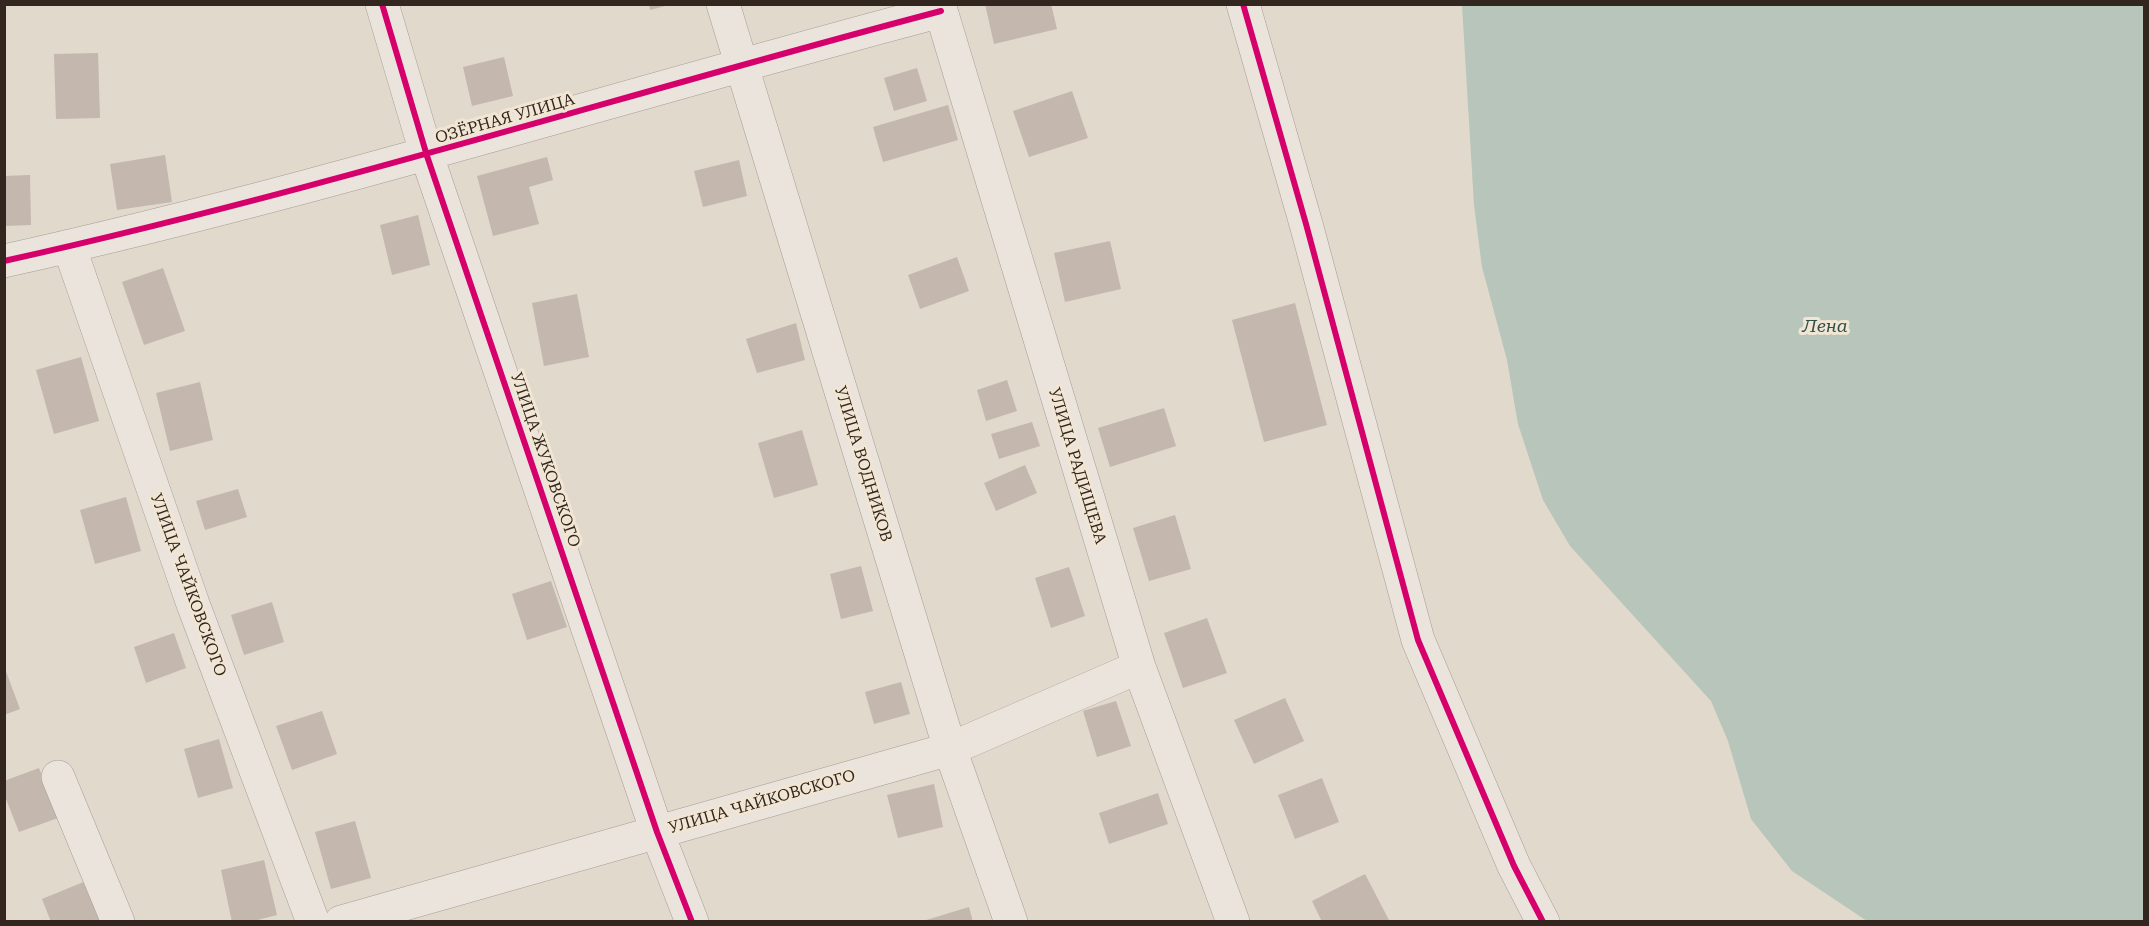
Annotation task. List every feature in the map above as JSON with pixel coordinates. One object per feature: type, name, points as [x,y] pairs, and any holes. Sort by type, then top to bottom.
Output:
[{"type":"street","name":"УЛИЦА ЖУКОВСКОГО","points":[[382,4],[427,156],[657,832],[692,921]]},
{"type":"street","name":"УЛИЦА ВОДНИКОВ","points":[[723,4],[950,749],[1011,921]]},
{"type":"street","points":[[1243,4],[1306,224],[1418,640],[1514,866],[1543,921]]},
{"type":"street","name":"ОЗЁРНАЯ УЛИЦА","points":[[4,261],[427,156],[741,63],[940,8]]},
{"type":"street","name":"УЛИЦА РАДИЩЕВА","points":[[940,8],[1139,667],[1233,921]]},
{"type":"street","name":"УЛИЦА ЧАЙКОВСКОГО","points":[[69,246],[193,604],[313,921]]},
{"type":"street","name":"УЛИЦА ЧАЙКОВСКОГО","points":[[341,921],[950,749],[1139,667]]},
{"type":"street","points":[[58,777],[118,921]]},
{"type":"water","name":"Лена","points":[[1462,5],[2144,5],[2144,921],[1867,921],[1792,871],[1751,819],[1728,741],[1711,701],[1570,546],[1543,500],[1518,424],[1507,360],[1482,267],[1474,205]]},
{"type":"building","points":[[649,4],[669,4],[669,5],[650,10]]},
{"type":"building","points":[[985,4],[1051,4],[1057,29],[994,44]]},
{"type":"building","points":[[98,53],[100,118],[56,119],[54,54]]},
{"type":"building","points":[[504,57],[513,96],[472,106],[463,67]]},
{"type":"building","points":[[917,68],[927,101],[894,111],[884,78]]},
{"type":"building","points":[[1072,91],[1088,138],[1029,157],[1013,111]]},
{"type":"building","points":[[948,105],[958,140],[883,162],[873,127]]},
{"type":"building","points":[[165,155],[172,202],[117,210],[110,164]]},
{"type":"building","points":[[547,157],[553,180],[529,187],[539,224],[493,236],[477,176]]},
{"type":"building","points":[[739,160],[747,196],[703,207],[694,171]]},
{"type":"building","points":[[30,175],[31,225],[4,226],[4,176]]},
{"type":"building","points":[[418,215],[430,265],[392,275],[380,225]]},
{"type":"building","points":[[1110,241],[1121,289],[1065,302],[1054,253]]},
{"type":"building","points":[[957,257],[969,291],[920,309],[908,275]]},
{"type":"building","points":[[163,268],[185,331],[144,345],[122,282]]},
{"type":"building","points":[[577,294],[589,357],[544,366],[532,303]]},
{"type":"building","points":[[1295,303],[1327,425],[1264,442],[1232,320]]},
{"type":"building","points":[[796,323],[805,360],[757,373],[746,339]]},
{"type":"building","points":[[81,357],[99,421],[54,434],[36,370]]},
{"type":"building","points":[[1007,380],[1017,411],[986,421],[977,390]]},
{"type":"building","points":[[200,382],[213,440],[170,451],[156,393]]},
{"type":"building","points":[[1164,408],[1176,446],[1110,467],[1098,428]]},
{"type":"building","points":[[1032,422],[1040,446],[999,459],[991,434]]},
{"type":"building","points":[[802,430],[818,485],[774,498],[758,443]]},
{"type":"building","points":[[1025,465],[1037,493],[996,511],[984,483]]},
{"type":"building","points":[[238,489],[247,517],[205,530],[196,501]]},
{"type":"building","points":[[126,497],[141,551],[95,564],[80,510]]},
{"type":"building","points":[[1175,515],[1191,569],[1149,581],[1133,528]]},
{"type":"building","points":[[861,566],[873,611],[841,619],[830,574]]},
{"type":"building","points":[[1069,567],[1085,616],[1051,628],[1035,578]]},
{"type":"building","points":[[551,581],[567,627],[527,640],[512,594]]},
{"type":"building","points":[[272,602],[284,642],[244,655],[231,615]]},
{"type":"building","points":[[1207,618],[1227,673],[1183,688],[1164,633]]},
{"type":"building","points":[[174,633],[186,668],[146,683],[134,647]]},
{"type":"building","points":[[4,666],[20,709],[4,715]]},
{"type":"building","points":[[901,682],[910,714],[874,724],[865,692]]},
{"type":"building","points":[[1285,698],[1304,741],[1254,764],[1234,720]]},
{"type":"building","points":[[1116,701],[1131,746],[1097,757],[1083,711]]},
{"type":"building","points":[[322,711],[337,754],[292,770],[276,726]]},
{"type":"building","points":[[219,739],[233,788],[198,798],[184,749]]},
{"type":"building","points":[[39,768],[58,818],[19,832],[4,794],[4,781]]},
{"type":"building","points":[[1322,778],[1339,822],[1295,839],[1278,795]]},
{"type":"building","points":[[934,784],[943,827],[898,838],[887,795]]},
{"type":"building","points":[[1158,793],[1168,824],[1109,844],[1099,813]]},
{"type":"building","points":[[355,821],[371,878],[331,889],[315,832]]},
{"type":"building","points":[[264,860],[277,915],[250,922],[232,922],[221,870]]},
{"type":"building","points":[[1365,874],[1390,922],[1322,922],[1312,901]]},
{"type":"building","points":[[86,881],[103,922],[51,922],[42,899]]},
{"type":"building","points":[[969,907],[973,922],[923,922],[923,921]]},
{"type":"cycle path","points":[[382,4],[427,156],[657,832],[692,922]]},
{"type":"cycle path","points":[[1243,4],[1306,224],[1418,640],[1514,866],[1543,922]]},
{"type":"cycle path","points":[[4,261],[122,234],[357,173],[941,11]]}]
